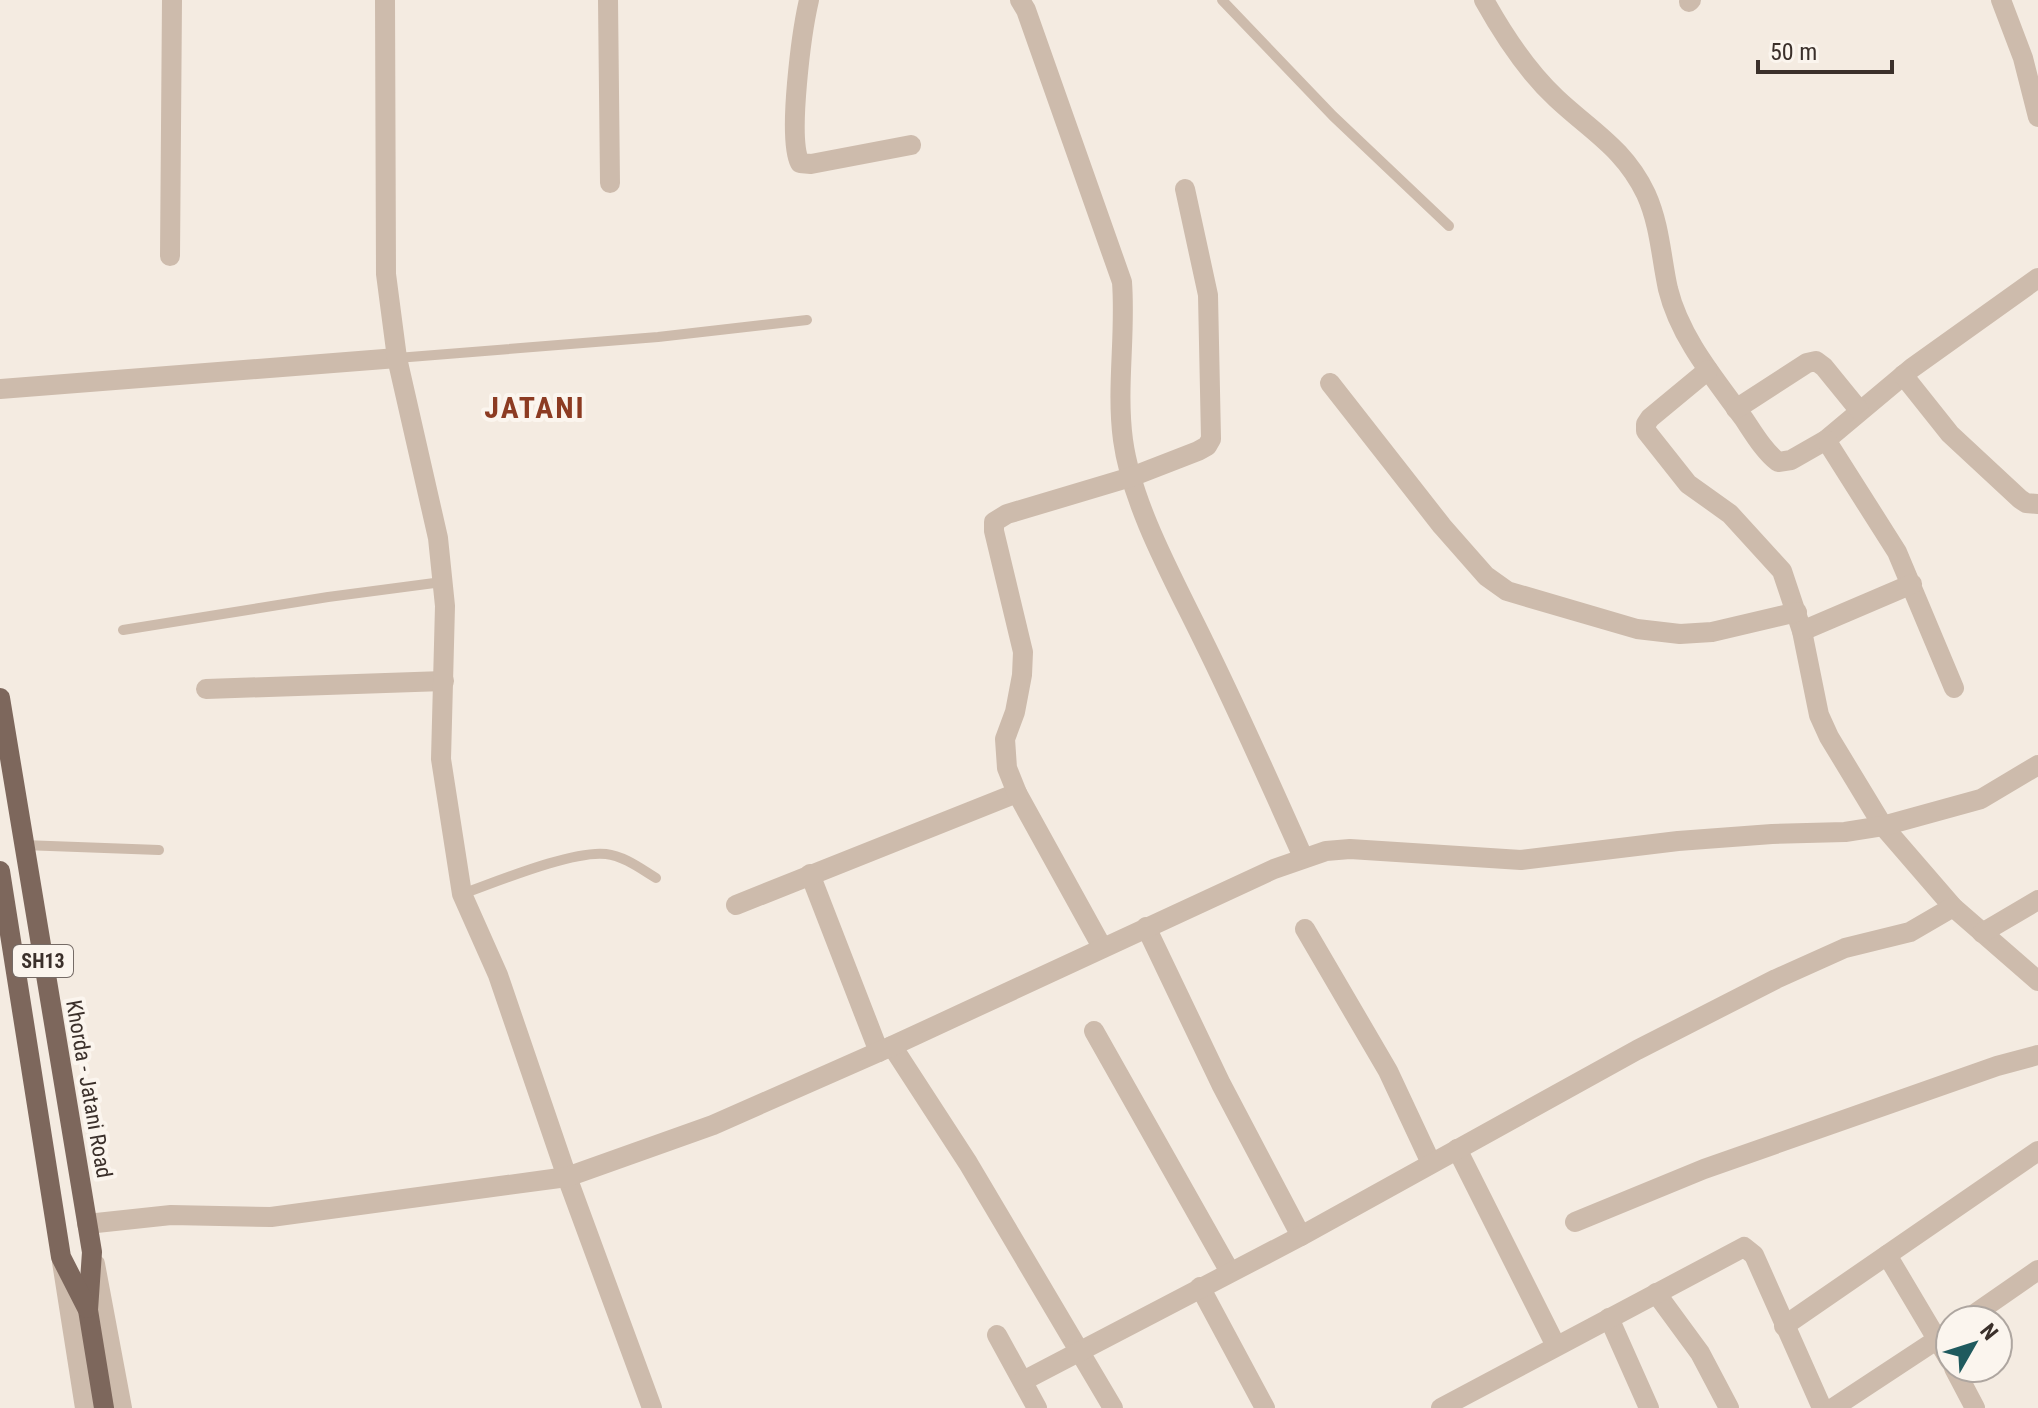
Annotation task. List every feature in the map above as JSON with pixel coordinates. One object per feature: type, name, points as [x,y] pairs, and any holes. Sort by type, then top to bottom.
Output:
[{"type":"main road","name":"Khorda - Jatani Road","points":[[0,698],[92,1252],[88,1310]]},
{"type":"main road","name":"SH13","points":[[0,871],[61,1257]]},
{"type":"main road","points":[[61,1257],[88,1310],[104,1408]]},
{"type":"street","points":[[170,256],[172,0]]},
{"type":"street","points":[[385,0],[386,274],[397,358],[438,538],[445,606],[441,759],[462,894],[498,975],[567,1177],[652,1408]]},
{"type":"street","points":[[608,0],[610,183]]},
{"type":"street","points":[[809,0],[803,34],[794,143],[800,163],[811,164],[911,145]]},
{"type":"street","points":[[1020,0],[1122,282],[1122,439],[1131,477],[1162,554],[1235,705],[1303,857]]},
{"type":"street","points":[[1484,0],[1514,51],[1532,72],[1554,96],[1614,146],[1630,167],[1646,194],[1658,228],[1675,311],[1708,370],[1778,462],[1791,460],[1826,440],[1903,375],[2038,278]]},
{"type":"street","points":[[2001,0],[2023,58],[2038,117]]},
{"type":"street","points":[[1102,947],[1017,793],[1007,768],[1005,739],[1015,712],[1023,652],[994,522],[1007,514],[1131,477],[1207,446],[1211,439],[1208,295],[1185,189]]},
{"type":"street","points":[[0,389],[397,358]]},
{"type":"street","points":[[1736,409],[1807,363],[1816,361],[1859,410]]},
{"type":"street","points":[[1708,370],[1650,418],[1646,431],[1688,484],[1730,514],[1782,571],[1800,622],[1819,715],[1883,826],[1953,907],[2038,981]]},
{"type":"street","points":[[1903,375],[1950,434],[2020,499],[2038,504]]},
{"type":"street","points":[[1330,383],[1442,526],[1486,576],[1507,591],[1637,629],[1680,634],[1800,622],[1912,584]]},
{"type":"street","points":[[1826,440],[1897,552],[1954,688]]},
{"type":"street","points":[[206,689],[444,681]]},
{"type":"street","points":[[87,1224],[171,1215],[271,1217],[567,1177],[713,1125],[885,1049],[1146,927],[1303,857],[1326,851],[1350,849],[1521,860],[1678,841],[1845,832],[1883,826],[1981,799],[2038,765]]},
{"type":"street","points":[[736,905],[1017,793]]},
{"type":"street","points":[[810,874],[885,1049],[968,1163],[1113,1408]]},
{"type":"street","points":[[1982,933],[2038,900]]},
{"type":"street","points":[[1023,1381],[1301,1236],[1776,979],[1845,948],[1910,932],[1953,907]]},
{"type":"street","points":[[1146,927],[1221,1084],[1301,1236]]},
{"type":"street","points":[[1305,929],[1388,1071],[1431,1163]]},
{"type":"street","points":[[1094,1031],[1230,1272]]},
{"type":"street","points":[[1575,1222],[1704,1169],[1997,1066],[2038,1055]]},
{"type":"street","points":[[1457,1149],[1556,1346]]},
{"type":"street","points":[[1784,1326],[2038,1151]]},
{"type":"street","points":[[1441,1408],[1744,1247],[1754,1255],[1822,1408]]},
{"type":"street","points":[[92,1252],[122,1408]]},
{"type":"street","points":[[1887,1255],[1934,1321]]},
{"type":"street","points":[[61,1257],[85,1408]]},
{"type":"street","points":[[1989,1304],[2038,1270]]},
{"type":"street","points":[[1200,1287],[1265,1408]]},
{"type":"street","points":[[1656,1293],[1700,1353],[1729,1408]]},
{"type":"street","points":[[1609,1318],[1649,1408]]},
{"type":"street","points":[[997,1335],[1037,1408]]},
{"type":"street","points":[[1833,1408],[1934,1342]]},
{"type":"street","points":[[1962,1384],[1975,1408]]},
{"type":"lane","points":[[1222,0],[1333,116],[1449,226]]},
{"type":"lane","points":[[397,358],[658,337],[807,320]]},
{"type":"lane","points":[[123,630],[442,582]]},
{"type":"lane","points":[[23,845],[159,850]]},
{"type":"lane","points":[[462,894],[568,859],[593,854],[608,854],[627,861],[656,878]]},
{"type":"district","name":"JATANI","points":[[535,407]]}]
